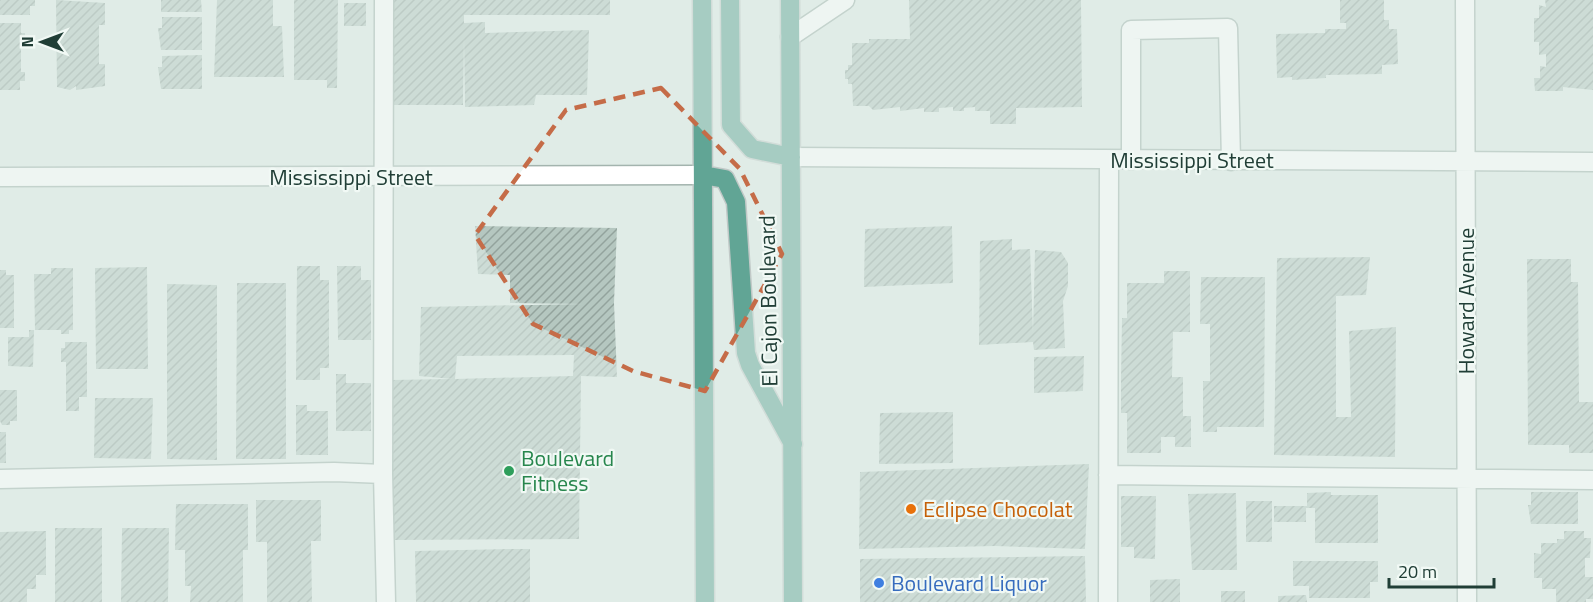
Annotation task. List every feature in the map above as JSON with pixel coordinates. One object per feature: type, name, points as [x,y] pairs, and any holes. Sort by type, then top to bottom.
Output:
[{"type":"main road","points":[[702,0],[705,602]]},
{"type":"main road","points":[[730,0],[731,124],[752,149],[790,157]]},
{"type":"main road","name":"El Cajon Boulevard","points":[[790,0],[793,602]]},
{"type":"main road","points":[[703,175],[724,179],[736,202],[746,353],[750,365],[794,445]]},
{"type":"street","points":[[384,0],[382,474],[386,602]]},
{"type":"street","points":[[790,37],[845,0]]},
{"type":"street","name":"Howard Avenue","points":[[1465,0],[1467,602]]},
{"type":"street","points":[[1131,160],[1131,30],[1228,28],[1231,160]]},
{"type":"street","name":"Mississippi Street","points":[[790,157],[1593,162]]},
{"type":"street","points":[[1108,602],[1109,160]]},
{"type":"street","name":"Mississippi Street","points":[[0,177],[703,175]]},
{"type":"street","points":[[0,479],[333,472],[382,474]]},
{"type":"street","points":[[1108,475],[1593,480]]},
{"type":"highlighted area","points":[[661,88],[740,169],[782,254],[705,391],[633,371],[533,324],[475,235],[566,110]]},
{"type":"building","points":[[0,0],[35,0],[35,6],[30,6],[30,15],[0,15]]},
{"type":"building","points":[[56,0],[105,3],[105,25],[99,25],[99,64],[105,64],[105,86],[76,90],[76,86],[70,90],[57,87]]},
{"type":"building","points":[[161,0],[201,0],[202,12],[161,12]]},
{"type":"building","points":[[217,0],[273,0],[273,26],[282,26],[284,77],[214,77]]},
{"type":"building","points":[[294,0],[338,0],[337,88],[327,88],[327,80],[294,80]]},
{"type":"building","points":[[392,0],[610,0],[610,15],[464,15],[464,23],[485,22],[485,33],[589,30],[587,95],[536,95],[534,105],[465,107],[464,36],[463,105],[392,105]]},
{"type":"building","points":[[909,0],[1081,0],[1082,107],[1016,108],[1016,124],[990,124],[990,111],[975,111],[975,107],[964,108],[964,111],[953,111],[953,107],[939,108],[939,112],[924,112],[924,108],[900,111],[900,107],[873,110],[869,106],[853,106],[852,84],[848,84],[848,79],[845,79],[845,70],[848,70],[848,65],[852,65],[852,43],[869,43],[869,39],[910,39]]},
{"type":"building","points":[[1340,0],[1384,0],[1384,20],[1389,20],[1389,29],[1397,29],[1398,64],[1382,65],[1382,74],[1326,75],[1326,78],[1292,80],[1292,77],[1277,78],[1276,34],[1325,33],[1325,29],[1346,29],[1346,23],[1340,23]]},
{"type":"building","points":[[1545,0],[1593,0],[1593,90],[1563,87],[1563,91],[1535,91],[1534,78],[1540,78],[1540,66],[1546,67],[1546,54],[1539,55],[1539,42],[1534,42],[1534,18],[1539,18],[1539,5],[1546,7]]},
{"type":"building","points":[[344,3],[366,3],[366,26],[344,26]]},
{"type":"building","points":[[162,17],[202,17],[202,50],[161,50],[158,28],[162,28]]},
{"type":"building","points":[[0,23],[21,23],[21,33],[25,33],[25,41],[21,41],[21,72],[25,72],[25,81],[20,81],[20,90],[0,90]]},
{"type":"building","points":[[202,55],[202,89],[161,89],[158,67],[162,67],[162,56]]},
{"type":"building","points":[[475,226],[617,228],[614,303],[617,377],[581,376],[579,539],[394,540],[391,380],[453,379],[419,376],[421,307],[583,304],[510,303],[510,275],[478,274]],"holes":[[[574,355],[573,376],[455,379],[457,356]]]},
{"type":"building","points":[[952,226],[953,283],[864,287],[865,229]]},
{"type":"building","points":[[1012,239],[1012,250],[1030,249],[1033,333],[1035,250],[1061,252],[1068,263],[1068,286],[1063,301],[1065,348],[1034,350],[1033,342],[979,345],[980,241]]},
{"type":"building","points":[[1370,257],[1366,295],[1336,296],[1336,417],[1351,417],[1349,331],[1396,327],[1395,457],[1274,455],[1277,258]]},
{"type":"building","points":[[1527,259],[1571,259],[1571,282],[1578,282],[1579,402],[1593,402],[1593,453],[1569,453],[1569,445],[1528,445]]},
{"type":"building","points":[[297,266],[320,266],[320,280],[329,280],[329,368],[320,368],[320,380],[296,380]]},
{"type":"building","points":[[337,266],[361,266],[361,280],[371,280],[371,340],[338,340]]},
{"type":"building","points":[[147,267],[148,369],[96,369],[95,268]]},
{"type":"building","points":[[51,268],[73,268],[73,330],[69,330],[69,334],[61,334],[61,330],[35,330],[34,274],[51,274]]},
{"type":"building","points":[[0,270],[6,270],[6,275],[14,275],[14,328],[0,328]]},
{"type":"building","points":[[1164,271],[1190,271],[1190,332],[1173,332],[1172,377],[1183,377],[1183,416],[1191,416],[1191,447],[1175,447],[1175,437],[1161,437],[1161,453],[1127,453],[1127,413],[1121,413],[1121,379],[1122,318],[1127,318],[1127,283],[1164,283]]},
{"type":"building","points":[[1201,277],[1265,277],[1264,427],[1217,427],[1217,432],[1203,432],[1203,381],[1210,381],[1210,324],[1200,324]]},
{"type":"building","points":[[237,283],[286,283],[286,459],[236,459]]},
{"type":"building","points":[[167,284],[217,285],[217,460],[167,459]]},
{"type":"building","points":[[29,330],[34,330],[33,367],[8,366],[8,337],[29,337]]},
{"type":"building","points":[[65,342],[87,342],[87,397],[79,397],[79,411],[66,411],[66,362],[61,362],[61,348],[65,348]]},
{"type":"building","points":[[1084,356],[1083,391],[1034,393],[1034,357]]},
{"type":"building","points":[[336,374],[346,374],[346,383],[371,383],[371,431],[336,431]]},
{"type":"building","points":[[0,390],[17,390],[17,421],[10,421],[10,425],[2,425],[0,421]]},
{"type":"building","points":[[95,398],[153,398],[151,459],[94,458]]},
{"type":"building","points":[[296,405],[307,405],[307,411],[328,411],[328,455],[296,455]]},
{"type":"building","points":[[953,412],[953,463],[879,464],[880,413]]},
{"type":"building","points":[[0,432],[6,432],[6,463],[0,463]]},
{"type":"building","points":[[1089,464],[1085,549],[995,546],[859,549],[860,472]]},
{"type":"building","points":[[1331,492],[1331,495],[1378,495],[1378,543],[1315,543],[1315,508],[1306,508],[1306,522],[1274,522],[1274,506],[1307,506],[1307,493]]},
{"type":"building","points":[[1531,492],[1578,492],[1578,524],[1531,524],[1528,505],[1531,505]]},
{"type":"building","points":[[1236,493],[1237,570],[1192,570],[1188,494]]},
{"type":"building","points":[[1121,496],[1156,496],[1155,559],[1134,558],[1134,547],[1121,547]]},
{"type":"building","points":[[256,500],[321,500],[321,541],[311,541],[312,602],[267,602],[267,542],[256,542]]},
{"type":"building","points":[[1246,501],[1272,501],[1272,542],[1246,542]]},
{"type":"building","points":[[176,504],[248,504],[248,550],[243,550],[243,602],[190,602],[191,586],[185,586],[185,550],[175,550]]},
{"type":"building","points":[[55,528],[102,528],[102,602],[55,602]]},
{"type":"building","points":[[122,528],[169,528],[168,602],[121,602]]},
{"type":"building","points":[[46,531],[46,575],[36,575],[36,589],[27,589],[27,602],[0,602],[0,532]]},
{"type":"building","points":[[1564,531],[1584,531],[1584,538],[1591,538],[1590,558],[1585,558],[1585,577],[1593,577],[1593,599],[1586,599],[1586,602],[1556,602],[1556,589],[1542,589],[1542,578],[1534,578],[1534,553],[1541,554],[1541,543],[1557,543],[1557,539],[1564,539]]},
{"type":"building","points":[[530,549],[530,602],[416,602],[415,551]]},
{"type":"building","points":[[1085,556],[1086,602],[860,602],[860,559]]},
{"type":"building","points":[[1293,561],[1378,561],[1378,582],[1370,582],[1370,598],[1309,598],[1309,586],[1293,586]]},
{"type":"building","points":[[1180,579],[1180,602],[1150,602],[1150,580]]},
{"type":"building","points":[[1221,591],[1245,591],[1245,602],[1221,602]]},
{"type":"building","points":[[1306,595],[1307,602],[1278,602],[1278,596]]},
{"type":"place","name":"Boulevard Fitness","points":[[509,471]]},
{"type":"place","name":"Eclipse Chocolat","points":[[911,509]]},
{"type":"place","name":"Boulevard Liquor","points":[[879,583]]}]
